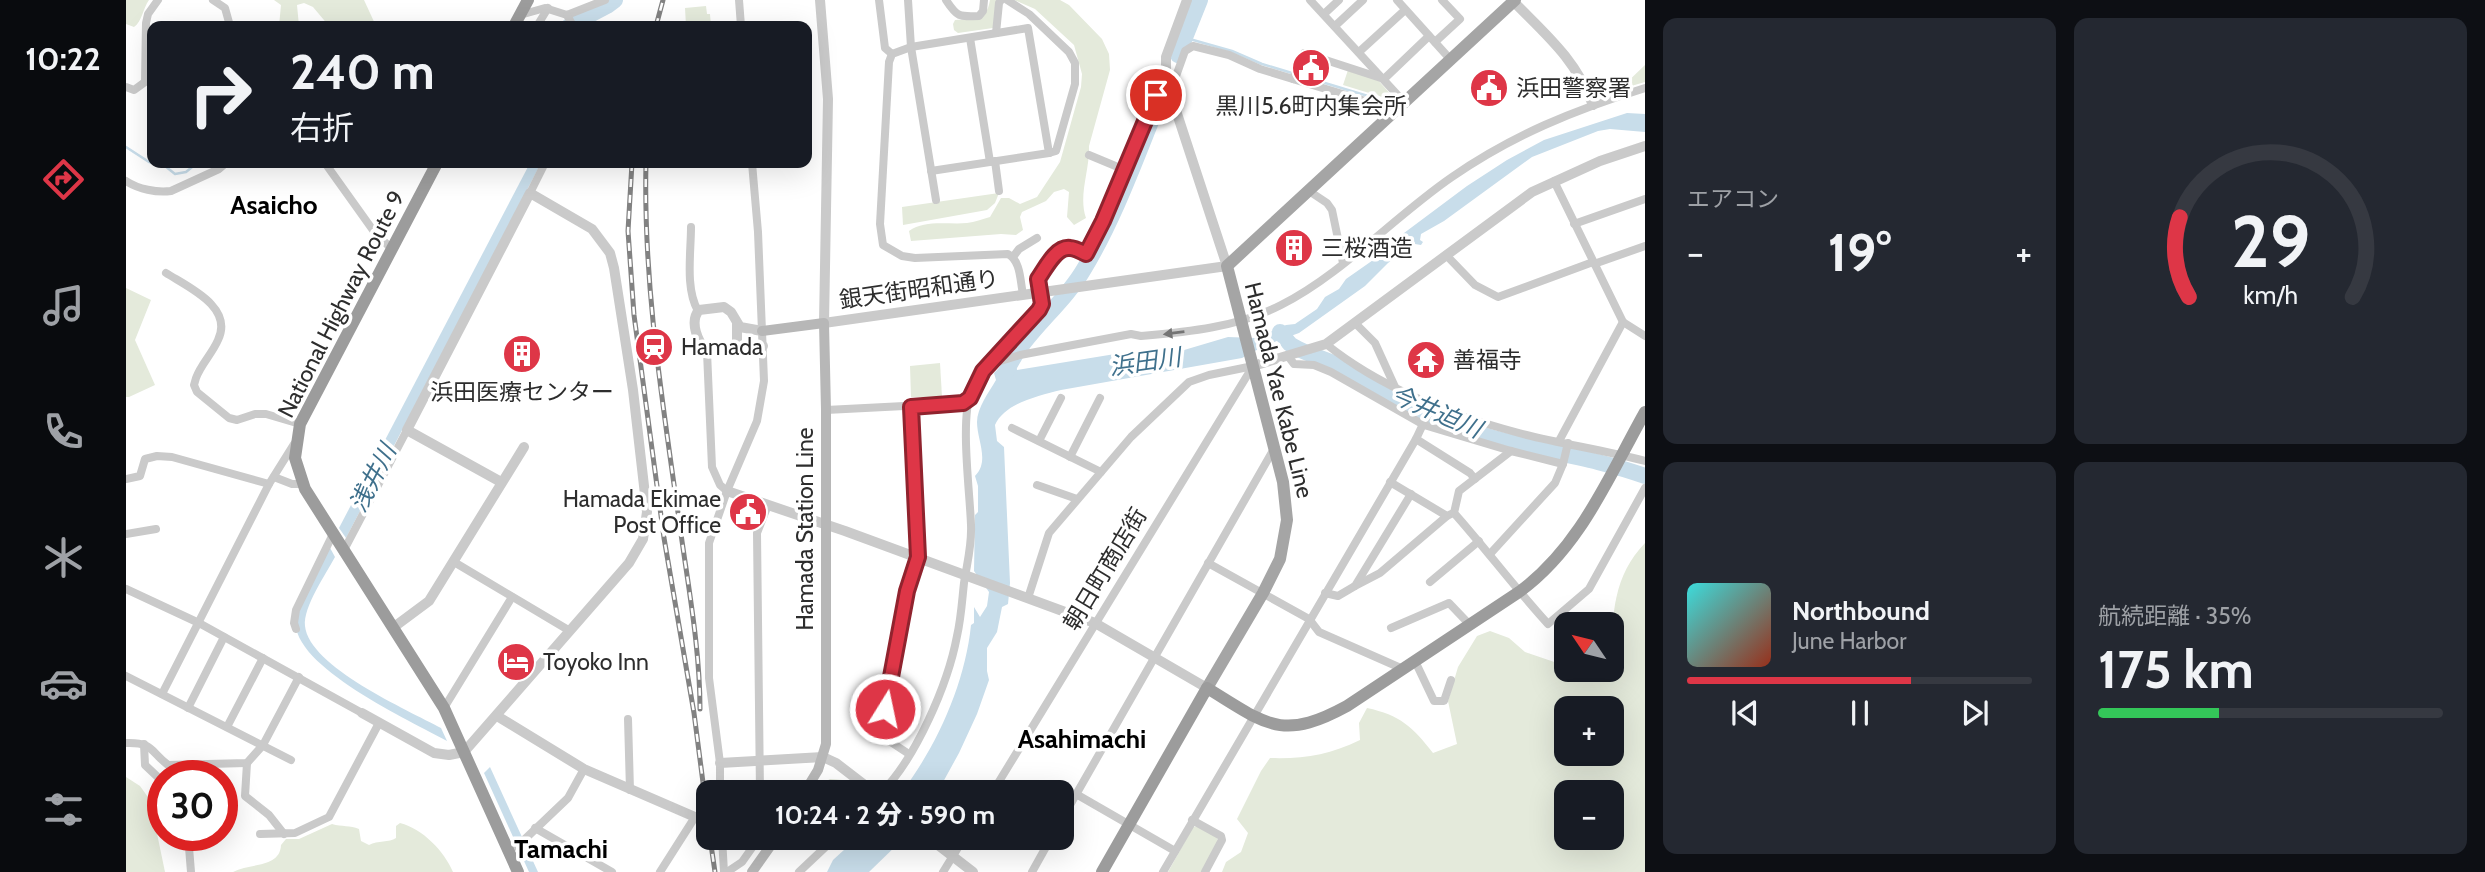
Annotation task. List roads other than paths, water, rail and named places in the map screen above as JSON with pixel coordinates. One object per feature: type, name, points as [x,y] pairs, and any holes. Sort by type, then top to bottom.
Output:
[{"type":"highway","points":[[517,21],[528,0]]},
{"type":"highway","name":"National Highway Route 9","points":[[434,168],[300,424],[295,458],[303,484],[338,543],[444,708],[512,848],[518,872]]},
{"type":"highway","points":[[1102,872],[1207,688],[1253,716],[1288,727],[1324,719],[1347,706],[1544,573],[1566,548],[1645,412]]},
{"type":"main road","name":"Hamada Yae Kabe Line","points":[[1207,688],[1263,593],[1280,559],[1287,530],[1287,500],[1275,447],[1227,266],[1514,1]]},
{"type":"main road","points":[[762,331],[824,323]]},
{"type":"main road","name":"Hamada Station Line","points":[[811,780],[823,757],[826,735],[824,323]]},
{"type":"main road","points":[[752,872],[768,850]]},
{"type":"street","points":[[126,87],[134,90],[145,82],[146,23],[148,14],[158,0]]},
{"type":"street","points":[[214,0],[225,8],[229,21]]},
{"type":"street","points":[[548,8],[570,20],[605,0]]},
{"type":"street","points":[[739,0],[741,21]]},
{"type":"street","points":[[820,0],[828,99],[824,323]]},
{"type":"street","points":[[879,0],[885,48],[892,54]]},
{"type":"street","points":[[908,0],[911,47],[936,200]]},
{"type":"street","points":[[946,0],[962,18],[978,16],[983,11],[984,0]]},
{"type":"street","points":[[996,33],[1001,0]]},
{"type":"street","points":[[931,171],[1056,151],[1077,72],[1075,63],[1069,52],[1029,14],[1007,0]]},
{"type":"street","points":[[1187,0],[1167,57],[1166,73],[1170,93],[1227,266]]},
{"type":"street","points":[[1310,0],[1384,79],[1400,106]]},
{"type":"street","points":[[1324,14],[1339,0]]},
{"type":"street","points":[[1335,26],[1363,0]]},
{"type":"street","points":[[1397,0],[1450,59]]},
{"type":"street","points":[[1384,79],[1460,19],[1442,0]]},
{"type":"street","points":[[1514,1],[1576,68],[1594,105]]},
{"type":"street","points":[[517,21],[548,8]]},
{"type":"street","points":[[540,21],[548,8]]},
{"type":"street","points":[[1359,52],[1405,10]]},
{"type":"street","points":[[1023,294],[1017,263],[1008,254],[902,257],[883,245],[880,224],[889,62],[892,54],[911,47],[1040,25]]},
{"type":"street","points":[[1028,27],[1049,153]]},
{"type":"street","points":[[970,38],[999,191]]},
{"type":"street","points":[[1170,93],[1185,51],[1193,46],[1229,55],[1260,69],[1295,76],[1400,106]]},
{"type":"street","points":[[1295,76],[1304,53],[1384,79]]},
{"type":"street","points":[[890,780],[924,730],[957,639],[972,541],[967,431],[970,398],[983,371],[1039,310],[1042,304],[1038,279],[1061,250],[1071,247],[1086,254],[1093,244],[1166,73]]},
{"type":"street","points":[[991,364],[1020,355],[1131,334],[1141,336],[1204,329],[1242,321],[1283,304],[1343,263],[1434,190],[1482,157],[1531,130],[1645,88]]},
{"type":"street","points":[[1028,598],[1049,533],[1131,437],[1189,382],[1326,344],[1512,205],[1554,181],[1613,156],[1645,146]]},
{"type":"street","points":[[1089,155],[1125,170]]},
{"type":"street","points":[[126,181],[136,187],[171,191],[220,168]]},
{"type":"street","points":[[328,168],[374,233],[392,248]]},
{"type":"street","points":[[296,629],[294,618],[297,606],[407,430],[542,168]]},
{"type":"street","points":[[720,780],[709,678],[709,543],[760,412],[764,381],[752,168]]},
{"type":"street","points":[[1554,181],[1623,322],[1645,336]]},
{"type":"street","points":[[1309,191],[1327,203],[1332,210],[1343,263]]},
{"type":"street","points":[[126,589],[199,623],[438,755],[464,752],[637,552],[646,523],[646,502],[631,377],[610,253],[592,229],[530,193]]},
{"type":"street","points":[[1574,224],[1645,199]]},
{"type":"street","points":[[691,227],[691,289],[698,311]]},
{"type":"street","points":[[1013,257],[1019,249],[1037,238]]},
{"type":"street","points":[[1446,255],[1475,285],[1497,297],[1645,246]]},
{"type":"street","name":"銀天街昭和通り","points":[[824,323],[1227,266]]},
{"type":"street","points":[[166,273],[210,302],[221,321],[219,339],[198,374],[194,386],[197,392],[229,418],[237,420],[255,414],[266,414],[300,424]]},
{"type":"street","points":[[737,349],[737,324],[731,312],[724,307],[715,306],[698,311],[694,318],[699,343],[707,352],[712,467],[720,485],[727,491],[918,557],[1095,623],[1207,688]]},
{"type":"street","points":[[1490,554],[1555,483],[1564,462],[1565,443],[1623,322]]},
{"type":"street","points":[[1355,323],[1383,355],[1395,387]]},
{"type":"street","points":[[737,324],[744,329],[762,331]]},
{"type":"street","points":[[1326,344],[1431,406],[1522,434],[1645,461]]},
{"type":"street","points":[[707,352],[763,346]]},
{"type":"street","points":[[1293,355],[1294,364],[1322,368],[1425,423],[1511,451],[1564,462]]},
{"type":"street","name":"朝日町商店街","points":[[1000,780],[1253,364]]},
{"type":"street","points":[[826,410],[963,403],[970,398]]},
{"type":"street","points":[[1039,441],[1061,398]]},
{"type":"street","points":[[1070,457],[1100,398]]},
{"type":"street","points":[[1163,872],[1416,439],[1431,406]]},
{"type":"street","points":[[909,754],[880,735],[902,613],[918,557],[911,407]]},
{"type":"street","points":[[1013,428],[1101,472]]},
{"type":"street","points":[[407,430],[501,482]]},
{"type":"street","points":[[1416,439],[1470,473],[1475,479]]},
{"type":"street","points":[[162,694],[272,481],[296,442]]},
{"type":"street","points":[[394,627],[429,601],[524,447]]},
{"type":"street","points":[[1074,798],[1275,447]]},
{"type":"street","points":[[1325,593],[1338,596],[1380,573],[1451,515],[1460,491],[1511,451]]},
{"type":"street","points":[[126,479],[139,476],[145,459],[158,456],[272,481],[303,484]]},
{"type":"street","points":[[1390,482],[1451,515],[1479,541],[1548,624],[1588,589],[1645,488]]},
{"type":"street","points":[[1037,485],[1077,499]]},
{"type":"street","points":[[1355,586],[1411,494]]},
{"type":"street","points":[[760,780],[757,533],[768,505]]},
{"type":"street","points":[[126,534],[156,529]]},
{"type":"street","points":[[1430,582],[1479,541]]},
{"type":"street","points":[[454,562],[570,631]]},
{"type":"street","points":[[1209,563],[1309,620],[1319,632],[1403,669]]},
{"type":"street","points":[[444,708],[512,597]]},
{"type":"street","points":[[1391,628],[1449,603],[1470,625]]},
{"type":"street","points":[[188,708],[224,637]]},
{"type":"street","points":[[227,727],[263,658]]},
{"type":"street","points":[[1415,661],[1434,701],[1444,701],[1451,680]]},
{"type":"street","points":[[126,676],[291,760]]},
{"type":"street","points":[[284,834],[268,815],[245,796],[247,763],[263,745],[299,677]]},
{"type":"street","points":[[497,716],[584,769],[695,817],[660,872]]},
{"type":"street","points":[[628,719],[631,790]]},
{"type":"street","points":[[260,834],[300,832],[331,816],[379,723]]},
{"type":"street","points":[[126,743],[144,744],[153,748],[168,765],[247,763]]},
{"type":"street","points":[[144,744],[147,767]]},
{"type":"street","points":[[720,762],[823,757],[836,763],[858,780]]},
{"type":"street","points":[[512,848],[568,798],[584,769]]},
{"type":"street","points":[[1076,794],[1175,851]]},
{"type":"street","points":[[1192,820],[1221,836],[1222,840],[1205,872]]},
{"type":"street","points":[[535,828],[612,872]]},
{"type":"street","points":[[723,850],[725,872],[742,862],[750,850]]},
{"type":"street","points":[[799,872],[822,850]]},
{"type":"street","points":[[937,850],[947,866],[973,872]]},
{"type":"street","points":[[938,872],[947,866],[957,850]]},
{"type":"street","points":[[1032,872],[1044,850]]},
{"type":"street","points":[[189,851],[191,872]]},
{"type":"water","name":"浜田川","points":[[1627,113],[1645,114],[1645,132],[1610,129],[1598,131],[1532,157],[1444,221],[1421,234],[1421,245],[1415,244],[1388,263],[1365,286],[1299,333],[1266,345],[1242,358],[1042,395],[1014,406],[1000,417],[995,425],[997,441],[1004,447],[1010,583],[1008,604],[1002,607],[997,632],[987,648],[989,680],[977,714],[944,780],[910,780],[937,735],[956,692],[971,625],[974,623],[974,607],[980,617],[987,606],[989,592],[974,571],[975,515],[978,512],[978,486],[975,476],[982,464],[977,422],[981,406],[996,380],[994,373],[1015,358],[1017,370],[1158,347],[1161,352],[1174,353],[1228,337],[1255,338],[1295,324],[1317,309],[1325,297],[1339,289],[1346,279],[1467,186],[1544,140]]},
{"type":"water","points":[[527,168],[538,168],[346,538],[339,528]]},
{"type":"water","points":[[329,546],[335,557],[311,600],[305,618],[311,641],[323,657],[341,672],[441,728],[447,741],[356,691],[312,656],[299,638],[296,620],[298,613]]},
{"type":"water","points":[[490,767],[538,872],[529,872],[484,773]]},
{"type":"water","points":[[844,850],[892,850],[869,872],[827,872],[833,860]]},
{"type":"waterway","name":"浅井川","points":[[578,21],[615,0]]},
{"type":"waterway","points":[[1178,55],[1200,0]]},
{"type":"waterway","points":[[1186,38],[1391,103]]},
{"type":"waterway","points":[[1006,372],[1023,344],[1075,283],[1096,249],[1126,185],[1161,97]]},
{"type":"waterway","points":[[126,147],[147,161]]},
{"type":"waterway","points":[[168,168],[175,174],[191,168]]},
{"type":"waterway","name":"今井迫川","points":[[1280,332],[1295,348],[1338,365],[1414,407],[1458,427],[1645,476]]},
{"type":"railway","points":[[657,21],[663,0]]},
{"type":"railway","points":[[632,168],[628,231],[634,315],[664,538],[703,780]]},
{"type":"railway","points":[[646,168],[651,303],[694,621],[700,709]]},
{"type":"railway","points":[[712,850],[715,872]]},
{"type":"place","name":"黒川5.6町内集会所","points":[[1311,68]]},
{"type":"place","name":"浜田警察署","points":[[1489,88]]},
{"type":"place","name":"三桜酒造","points":[[1294,248]]},
{"type":"place","name":"Hamada","points":[[654,347]]},
{"type":"place","name":"浜田医療センター","points":[[522,354]]},
{"type":"place","name":"善福寺","points":[[1426,360]]},
{"type":"place","name":"Hamada Ekimae Post Office","points":[[748,512]]},
{"type":"place","name":"Toyoko Inn","points":[[516,662]]},
{"type":"district","name":"Asaicho","points":[[274,205]]},
{"type":"district","name":"Asahimachi","points":[[1082,739]]},
{"type":"district","name":"Tamachi","points":[[561,849]]}]
